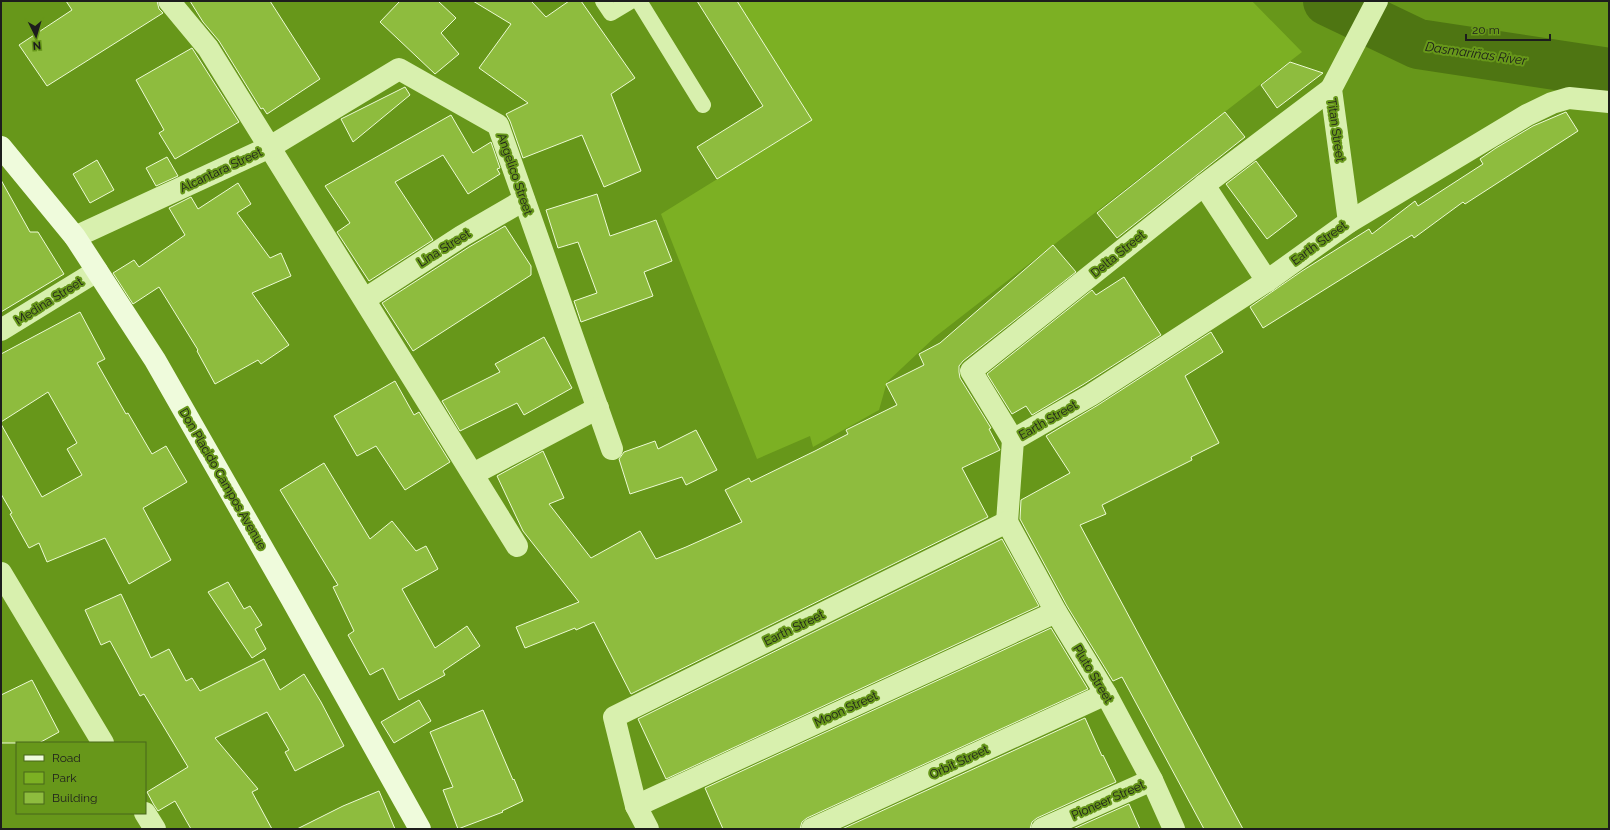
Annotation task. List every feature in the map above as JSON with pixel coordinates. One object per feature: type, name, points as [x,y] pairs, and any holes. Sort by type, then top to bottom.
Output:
[{"type":"main road","name":"Don Placido Campos Avenue","points":[[1,147],[75,237],[155,360],[291,598],[420,829]]},
{"type":"street","name":"Alcantara Street","points":[[75,237],[270,147],[208,48],[169,1]]},
{"type":"street","name":"Titan Street","points":[[1349,222],[1331,89],[1377,1]]},
{"type":"street","name":"Angelico Street","points":[[270,147],[399,69],[498,125],[612,449]]},
{"type":"street","name":"Delta Street","points":[[1013,440],[971,371],[1204,185],[1331,89]]},
{"type":"street","name":"Earth Street","points":[[648,829],[636,806],[614,717],[1007,522],[1013,440],[1091,395],[1267,280],[1349,222],[1527,115],[1552,102],[1569,98],[1609,102]]},
{"type":"street","points":[[270,147],[517,546]]},
{"type":"street","points":[[1204,185],[1267,280]]},
{"type":"street","name":"Lina Street","points":[[365,299],[462,236],[524,200]]},
{"type":"street","name":"Medina Street","points":[[1,330],[97,271]]},
{"type":"street","points":[[473,474],[598,408]]},
{"type":"street","name":"Pluto Street","points":[[1007,522],[1056,612],[1106,694],[1152,780],[1174,829]]},
{"type":"street","points":[[1,573],[102,742]]},
{"type":"street","name":"Moon Street","points":[[636,806],[1056,612]]},
{"type":"street","name":"Orbit Street","points":[[812,829],[1106,694]]},
{"type":"street","name":"Pioneer Street","points":[[1042,829],[1152,780]]},
{"type":"street","points":[[146,814],[155,829]]},
{"type":"lane","points":[[603,1],[611,14],[632,1]]},
{"type":"lane","points":[[639,1],[703,105]]},
{"type":"green space","points":[[737,1],[1252,1],[1302,52],[935,337],[887,382],[879,410],[813,447],[810,436],[757,459],[661,214],[812,120]]},
{"type":"building","points":[[66,1],[157,1],[159,9],[163,13],[47,86],[19,45],[72,10]]},
{"type":"building","points":[[190,1],[270,1],[320,79],[267,114],[263,108],[261,109],[219,41],[203,22]]},
{"type":"building","points":[[400,1],[438,1],[456,18],[441,33],[459,54],[435,74],[380,22]]},
{"type":"building","points":[[473,1],[531,1],[546,17],[569,1],[581,1],[635,78],[611,94],[641,171],[604,187],[582,135],[523,158],[510,121],[506,114],[528,103],[479,68],[511,24]]},
{"type":"building","points":[[697,1],[737,1],[812,120],[717,179],[697,147],[763,106]]},
{"type":"building","points":[[192,48],[239,122],[175,159],[159,133],[164,130],[136,80]]},
{"type":"building","points":[[1290,62],[1323,73],[1277,108],[1261,85]]},
{"type":"building","points":[[405,87],[410,95],[353,142],[341,119]]},
{"type":"building","points":[[1225,112],[1245,137],[1117,238],[1097,213]]},
{"type":"building","points":[[1566,112],[1578,131],[1465,204],[1463,202],[1414,238],[1412,235],[1263,328],[1250,307],[1302,271],[1369,229],[1372,234],[1415,201],[1418,206],[1483,164],[1480,159],[1496,148],[1533,126]]},
{"type":"building","points":[[451,115],[473,153],[491,142],[500,168],[497,169],[500,174],[468,194],[443,155],[395,182],[433,240],[369,281],[337,232],[350,223],[325,186]]},
{"type":"building","points":[[167,157],[178,176],[156,186],[146,168]]},
{"type":"building","points":[[97,160],[114,190],[90,203],[73,174]]},
{"type":"building","points":[[1256,161],[1297,216],[1267,239],[1226,184]]},
{"type":"building","points":[[1,180],[30,232],[38,232],[64,274],[1,312]]},
{"type":"building","points":[[238,183],[251,204],[237,213],[270,258],[281,253],[291,276],[252,293],[289,345],[261,364],[258,360],[215,384],[197,351],[198,350],[159,287],[133,304],[113,273],[134,260],[139,267],[185,235],[169,208],[191,197],[198,209]]},
{"type":"building","points":[[597,194],[610,236],[656,220],[672,261],[644,272],[653,296],[581,322],[574,301],[597,293],[578,242],[558,248],[546,210]]},
{"type":"building","points":[[505,226],[531,266],[531,275],[413,351],[382,303],[469,247]]},
{"type":"building","points":[[1053,245],[1076,272],[963,361],[959,366],[960,378],[991,428],[989,429],[1000,450],[962,468],[988,517],[631,694],[594,622],[525,648],[516,627],[579,602],[523,531],[497,476],[543,451],[564,498],[549,504],[591,558],[640,531],[656,559],[686,547],[742,522],[725,490],[749,478],[751,482],[815,451],[848,434],[846,430],[897,405],[886,384],[924,365],[919,354],[940,343]]},
{"type":"building","points":[[1124,277],[1161,335],[1032,415],[1026,406],[1012,414],[987,374],[1092,290],[1096,295]]},
{"type":"building","points":[[80,312],[105,359],[97,363],[126,414],[128,413],[152,454],[166,446],[187,482],[143,508],[171,560],[129,584],[105,538],[47,562],[39,543],[29,548],[10,514],[12,513],[1,494],[1,424],[42,497],[82,475],[67,449],[77,443],[48,392],[1,422],[1,354]]},
{"type":"building","points":[[1211,332],[1223,352],[1185,376],[1219,443],[1191,457],[1192,460],[1102,505],[1106,514],[1080,525],[1243,829],[1204,829],[1122,677],[1113,681],[1067,606],[1020,519],[1021,500],[1070,473],[1046,436],[1098,405]]},
{"type":"building","points":[[544,337],[572,388],[524,415],[517,403],[460,431],[442,401],[500,372],[495,364]]},
{"type":"building","points":[[395,381],[414,415],[419,412],[450,462],[405,490],[376,446],[357,456],[334,416]]},
{"type":"building","points":[[696,430],[717,470],[686,485],[682,477],[630,494],[619,459],[624,452],[655,441],[658,449]]},
{"type":"building","points":[[324,463],[370,539],[392,521],[416,551],[426,546],[438,569],[402,589],[435,648],[467,626],[480,646],[443,671],[445,675],[399,700],[383,668],[370,675],[348,635],[354,631],[333,587],[338,585],[280,490]]},
{"type":"building","points":[[1002,539],[1039,606],[666,779],[638,719]]},
{"type":"building","points":[[228,582],[244,609],[250,606],[262,625],[255,629],[266,649],[252,658],[208,592]]},
{"type":"building","points":[[121,594],[151,658],[169,649],[186,681],[192,678],[200,691],[264,659],[280,690],[304,674],[321,702],[344,746],[295,771],[285,752],[289,750],[267,712],[215,738],[258,789],[252,792],[272,829],[191,829],[175,801],[158,811],[154,805],[147,792],[188,767],[144,694],[140,696],[110,641],[101,645],[85,610]]},
{"type":"building","points":[[1051,628],[1088,689],[807,818],[802,822],[800,829],[723,829],[705,788]]},
{"type":"building","points":[[32,680],[59,732],[41,742],[1,743],[1,695]]},
{"type":"building","points":[[419,700],[431,721],[394,743],[381,722]]},
{"type":"building","points":[[483,710],[523,801],[502,811],[503,812],[458,829],[443,790],[453,787],[430,732]]},
{"type":"building","points":[[1085,718],[1102,756],[1103,755],[1116,782],[1037,818],[1032,822],[1030,829],[842,829]]},
{"type":"building","points":[[379,791],[395,829],[297,829],[343,806]]},
{"type":"building","points":[[1129,804],[1140,829],[1073,829]]},
{"type":"waterway","name":"Dasmariñas River","points":[[1328,1],[1418,44],[1609,73]]}]
